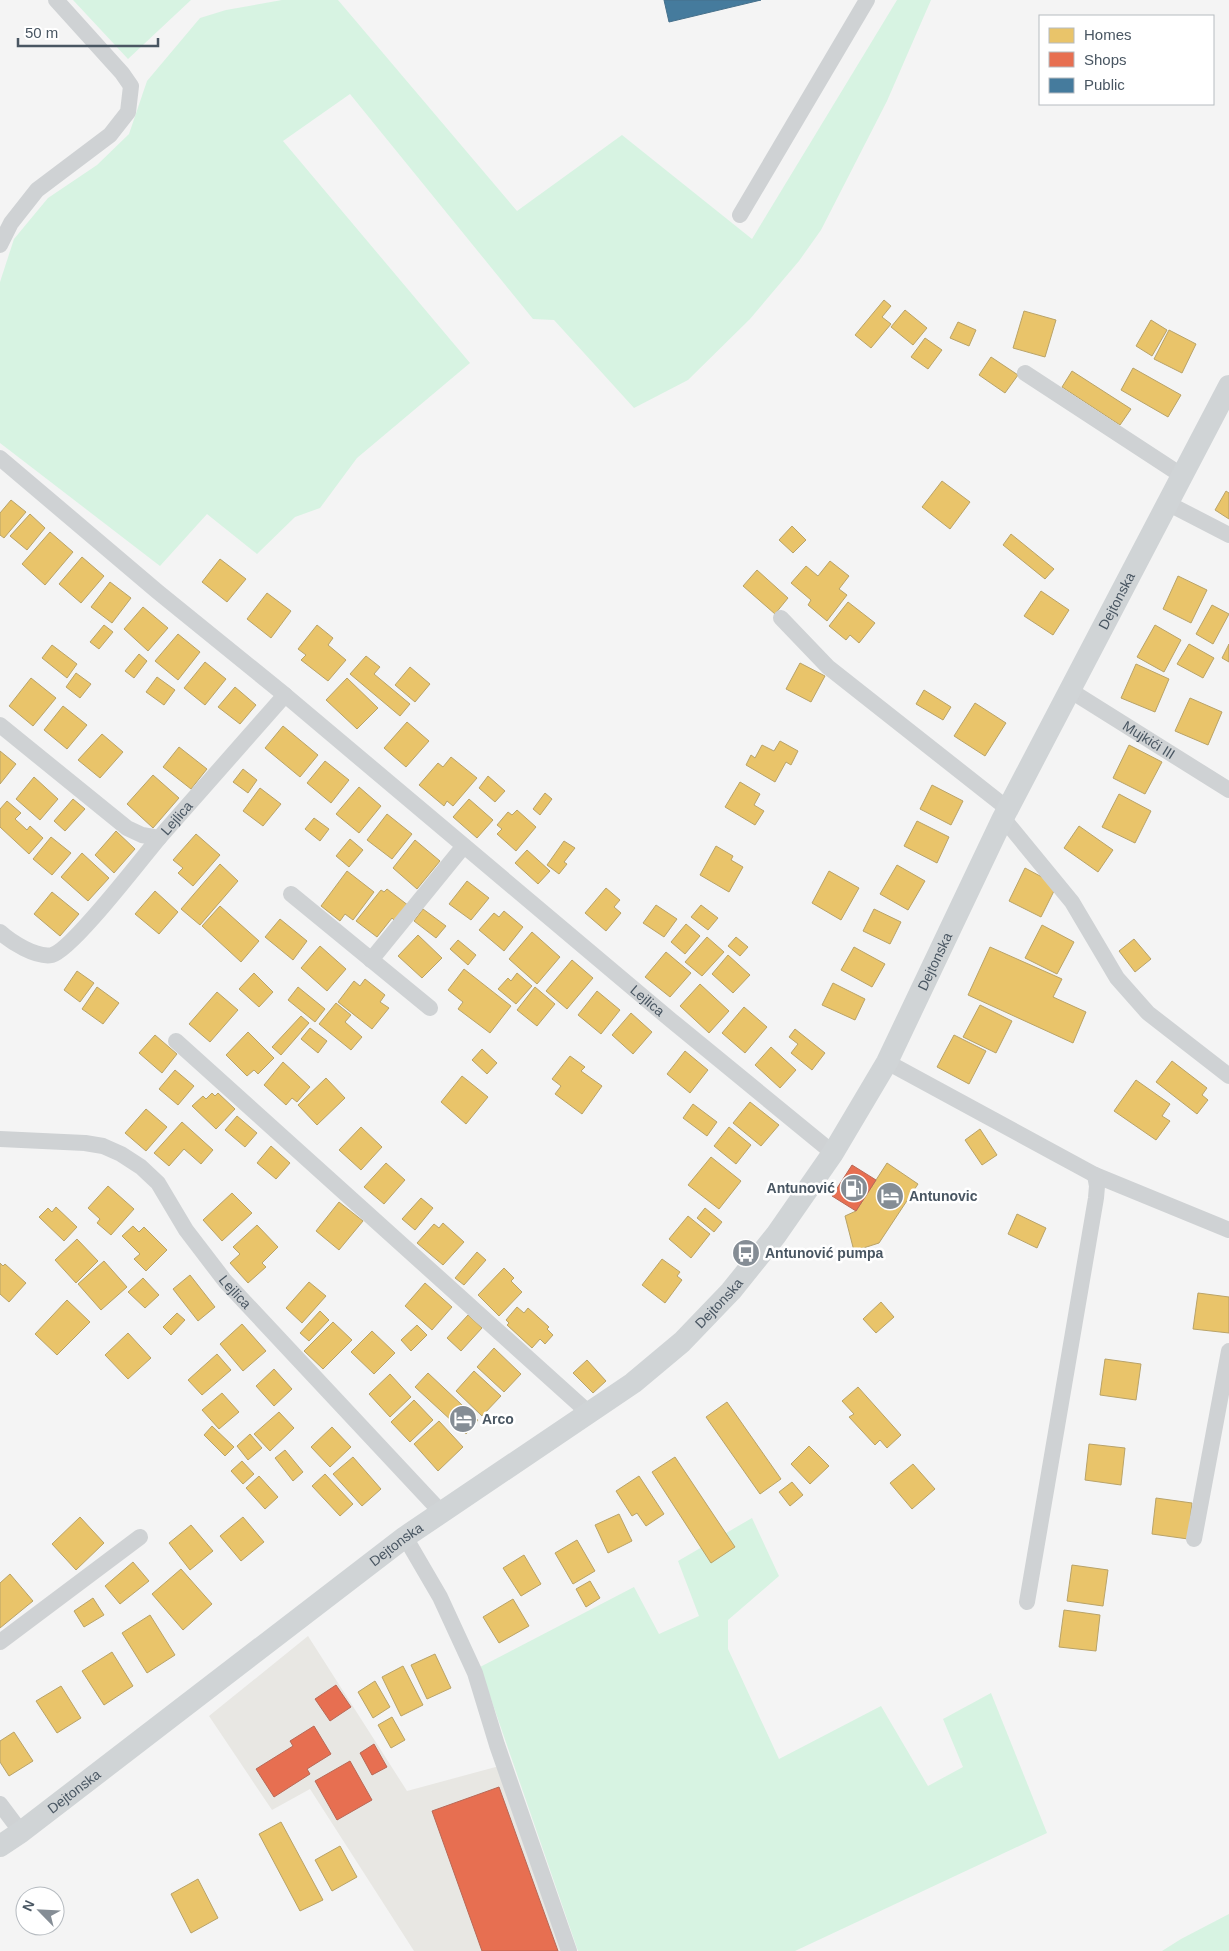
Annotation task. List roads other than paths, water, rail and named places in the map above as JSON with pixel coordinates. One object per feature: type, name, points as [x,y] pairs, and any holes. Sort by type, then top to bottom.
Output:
[{"type":"main road","name":"Dejtonska","points":[[0,1846],[21,1832],[406,1537],[590,1414],[633,1383],[682,1342],[730,1291],[776,1235],[833,1153],[887,1062],[1006,814],[1229,386]]},
{"type":"street","points":[[0,245],[11,222],[37,190],[110,135],[128,112],[131,86],[122,73],[56,0]]},
{"type":"street","points":[[740,215],[867,0]]},
{"type":"street","points":[[1025,373],[1181,475]]},
{"type":"street","name":"Lejlica","points":[[0,458],[463,847],[833,1153]]},
{"type":"street","points":[[1167,502],[1229,535]]},
{"type":"street","points":[[781,618],[828,667],[1006,814],[1072,902],[1117,978],[1148,1013],[1229,1076]]},
{"type":"street","name":"Mujkići III","points":[[1071,691],[1229,790]]},
{"type":"street","name":"Lejlica","points":[[0,725],[128,828],[159,838],[285,696]]},
{"type":"street","points":[[0,932],[21,947],[42,954],[53,954],[63,949],[86,926],[159,838]]},
{"type":"street","points":[[371,960],[463,847]]},
{"type":"street","points":[[291,894],[430,1008]]},
{"type":"street","points":[[176,1041],[590,1414]]},
{"type":"street","points":[[887,1062],[1095,1175],[1229,1230]]},
{"type":"street","name":"Lejlica","points":[[0,1139],[85,1143],[103,1146],[121,1154],[141,1167],[158,1184],[186,1230],[225,1281],[442,1513]]},
{"type":"street","points":[[1027,1602],[1096,1198],[1097,1186],[1095,1175]]},
{"type":"street","points":[[1194,1539],[1229,1351]]},
{"type":"street","points":[[0,1642],[140,1537]]},
{"type":"street","points":[[406,1537],[440,1597],[475,1673],[497,1745],[569,1951]]},
{"type":"street","points":[[0,1804],[21,1832]]},
{"type":"place","name":"Antunović","points":[[854,1188]]},
{"type":"place","name":"Antunovic","points":[[890,1196]]},
{"type":"place","name":"Antunović pumpa","points":[[746,1253]]},
{"type":"place","name":"Arco","points":[[463,1419]]}]
